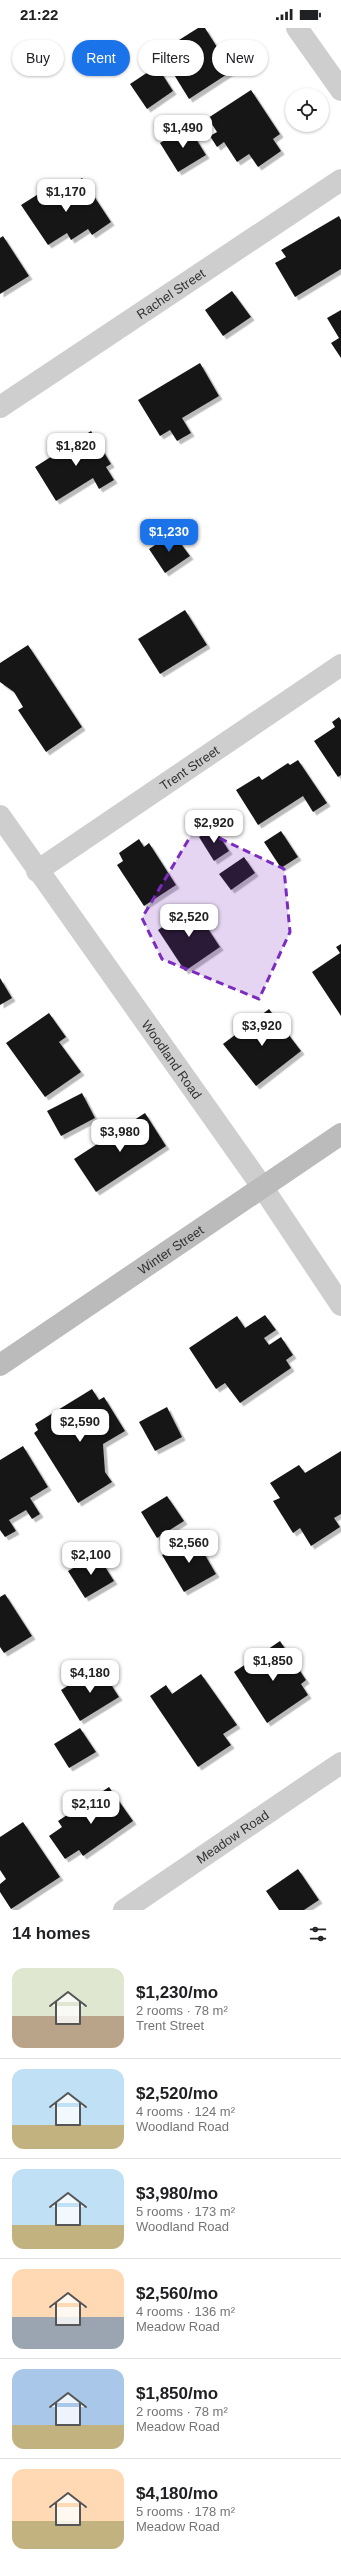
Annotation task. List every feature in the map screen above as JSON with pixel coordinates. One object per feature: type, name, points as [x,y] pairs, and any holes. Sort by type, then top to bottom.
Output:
[{"type":"main road","name":"Winter Street","points":[[0,1365],[341,1134]]},
{"type":"street","points":[[297,28],[341,90]]},
{"type":"street","name":"Rachel Street","points":[[0,408],[341,180]]},
{"type":"street","name":"Trent Street","points":[[37,871],[341,665]]},
{"type":"street","name":"Woodland Road","points":[[0,816],[37,871],[263,1188],[341,1305]]},
{"type":"street","name":"Meadow Road","points":[[124,1910],[341,1763]]},
{"type":"highlighted area","points":[[196,827],[284,869],[290,932],[259,999],[162,959],[142,918]]},
{"type":"building","points":[[198,28],[205,28],[213,40],[212,76],[224,76],[189,99],[175,76],[204,76],[204,40],[179,40]]},
{"type":"building","points":[[142,76],[163,76],[173,91],[147,109],[130,84]]},
{"type":"building","points":[[251,90],[280,134],[273,139],[281,151],[258,167],[249,154],[237,162],[224,142],[217,147],[210,136],[217,132],[208,118]]},
{"type":"building","points":[[188,126],[206,155],[178,172],[160,143]]},
{"type":"building","points":[[82,178],[111,222],[92,235],[88,229],[71,240],[67,233],[48,245],[21,205],[48,188],[54,197]]},
{"type":"building","points":[[339,216],[341,220],[341,269],[295,297],[275,263],[286,257],[281,250]]},
{"type":"building","points":[[3,236],[29,276],[0,294],[0,238]]},
{"type":"building","points":[[232,291],[251,317],[223,336],[205,310]]},
{"type":"building","points":[[341,310],[341,358],[331,343],[339,338],[327,318]]},
{"type":"building","points":[[200,363],[219,396],[182,418],[191,433],[177,441],[170,430],[160,436],[138,400]]},
{"type":"building","points":[[91,431],[111,464],[106,467],[114,480],[99,489],[93,478],[56,501],[35,467]]},
{"type":"building","points":[[173,533],[190,556],[165,573],[149,549]]},
{"type":"building","points":[[185,610],[207,645],[160,674],[138,639]]},
{"type":"building","points":[[28,645],[82,727],[46,752],[18,710],[23,707],[14,692],[0,682],[0,663]]},
{"type":"building","points":[[339,717],[341,720],[341,775],[338,777],[314,741],[335,727],[332,722]]},
{"type":"building","points":[[298,760],[327,803],[313,812],[303,796],[258,825],[236,790],[259,776],[262,780],[288,763],[290,765]]},
{"type":"building","points":[[214,827],[229,851],[214,861],[199,837]]},
{"type":"building","points":[[281,831],[298,857],[281,868],[264,842]]},
{"type":"building","points":[[139,839],[144,847],[149,843],[176,885],[144,906],[117,865],[123,861],[119,853]]},
{"type":"building","points":[[244,857],[255,873],[231,890],[219,874]]},
{"type":"building","points":[[193,906],[220,947],[185,971],[158,930]]},
{"type":"building","points":[[341,944],[341,1016],[312,972],[340,953],[336,947]]},
{"type":"building","points":[[0,978],[12,998],[0,1005]]},
{"type":"building","points":[[269,1009],[301,1051],[256,1086],[223,1044]]},
{"type":"building","points":[[49,1013],[66,1037],[59,1042],[81,1072],[45,1097],[6,1043]]},
{"type":"building","points":[[82,1093],[95,1118],[61,1136],[47,1111]]},
{"type":"building","points":[[145,1113],[166,1146],[96,1192],[74,1159]]},
{"type":"building","points":[[265,1315],[276,1330],[264,1338],[269,1345],[281,1337],[293,1355],[286,1360],[291,1368],[240,1403],[225,1383],[216,1389],[189,1348],[237,1316],[245,1328]]},
{"type":"building","points":[[92,1389],[99,1400],[104,1397],[125,1431],[103,1444],[105,1472],[112,1482],[78,1503],[34,1433],[38,1430],[35,1424]]},
{"type":"building","points":[[167,1407],[182,1437],[155,1451],[139,1422]]},
{"type":"building","points":[[23,1446],[48,1487],[30,1498],[40,1514],[32,1519],[26,1510],[9,1520],[16,1531],[5,1537],[0,1530],[0,1460]]},
{"type":"building","points":[[341,1451],[341,1514],[334,1518],[340,1527],[311,1546],[300,1528],[293,1533],[273,1501],[280,1498],[270,1483],[299,1465],[305,1473]]},
{"type":"building","points":[[167,1496],[184,1521],[157,1538],[141,1512]]},
{"type":"building","points":[[194,1536],[216,1574],[184,1592],[162,1555]]},
{"type":"building","points":[[97,1554],[114,1581],[85,1598],[68,1571]]},
{"type":"building","points":[[5,1594],[32,1636],[4,1653],[0,1647],[0,1597]]},
{"type":"building","points":[[280,1641],[306,1680],[301,1684],[308,1695],[267,1723],[234,1672]]},
{"type":"building","points":[[99,1666],[119,1697],[80,1721],[61,1690]]},
{"type":"building","points":[[201,1674],[237,1725],[223,1734],[231,1745],[198,1767],[150,1696],[166,1685],[172,1694]]},
{"type":"building","points":[[80,1728],[96,1752],[69,1768],[54,1744]]},
{"type":"building","points":[[109,1787],[133,1821],[83,1856],[79,1850],[65,1859],[49,1836],[62,1827],[58,1821]]},
{"type":"building","points":[[23,1822],[60,1877],[11,1909],[0,1892],[0,1884],[6,1879],[0,1870],[0,1837]]},
{"type":"building","points":[[298,1869],[319,1900],[304,1910],[279,1910],[266,1891]]}]
